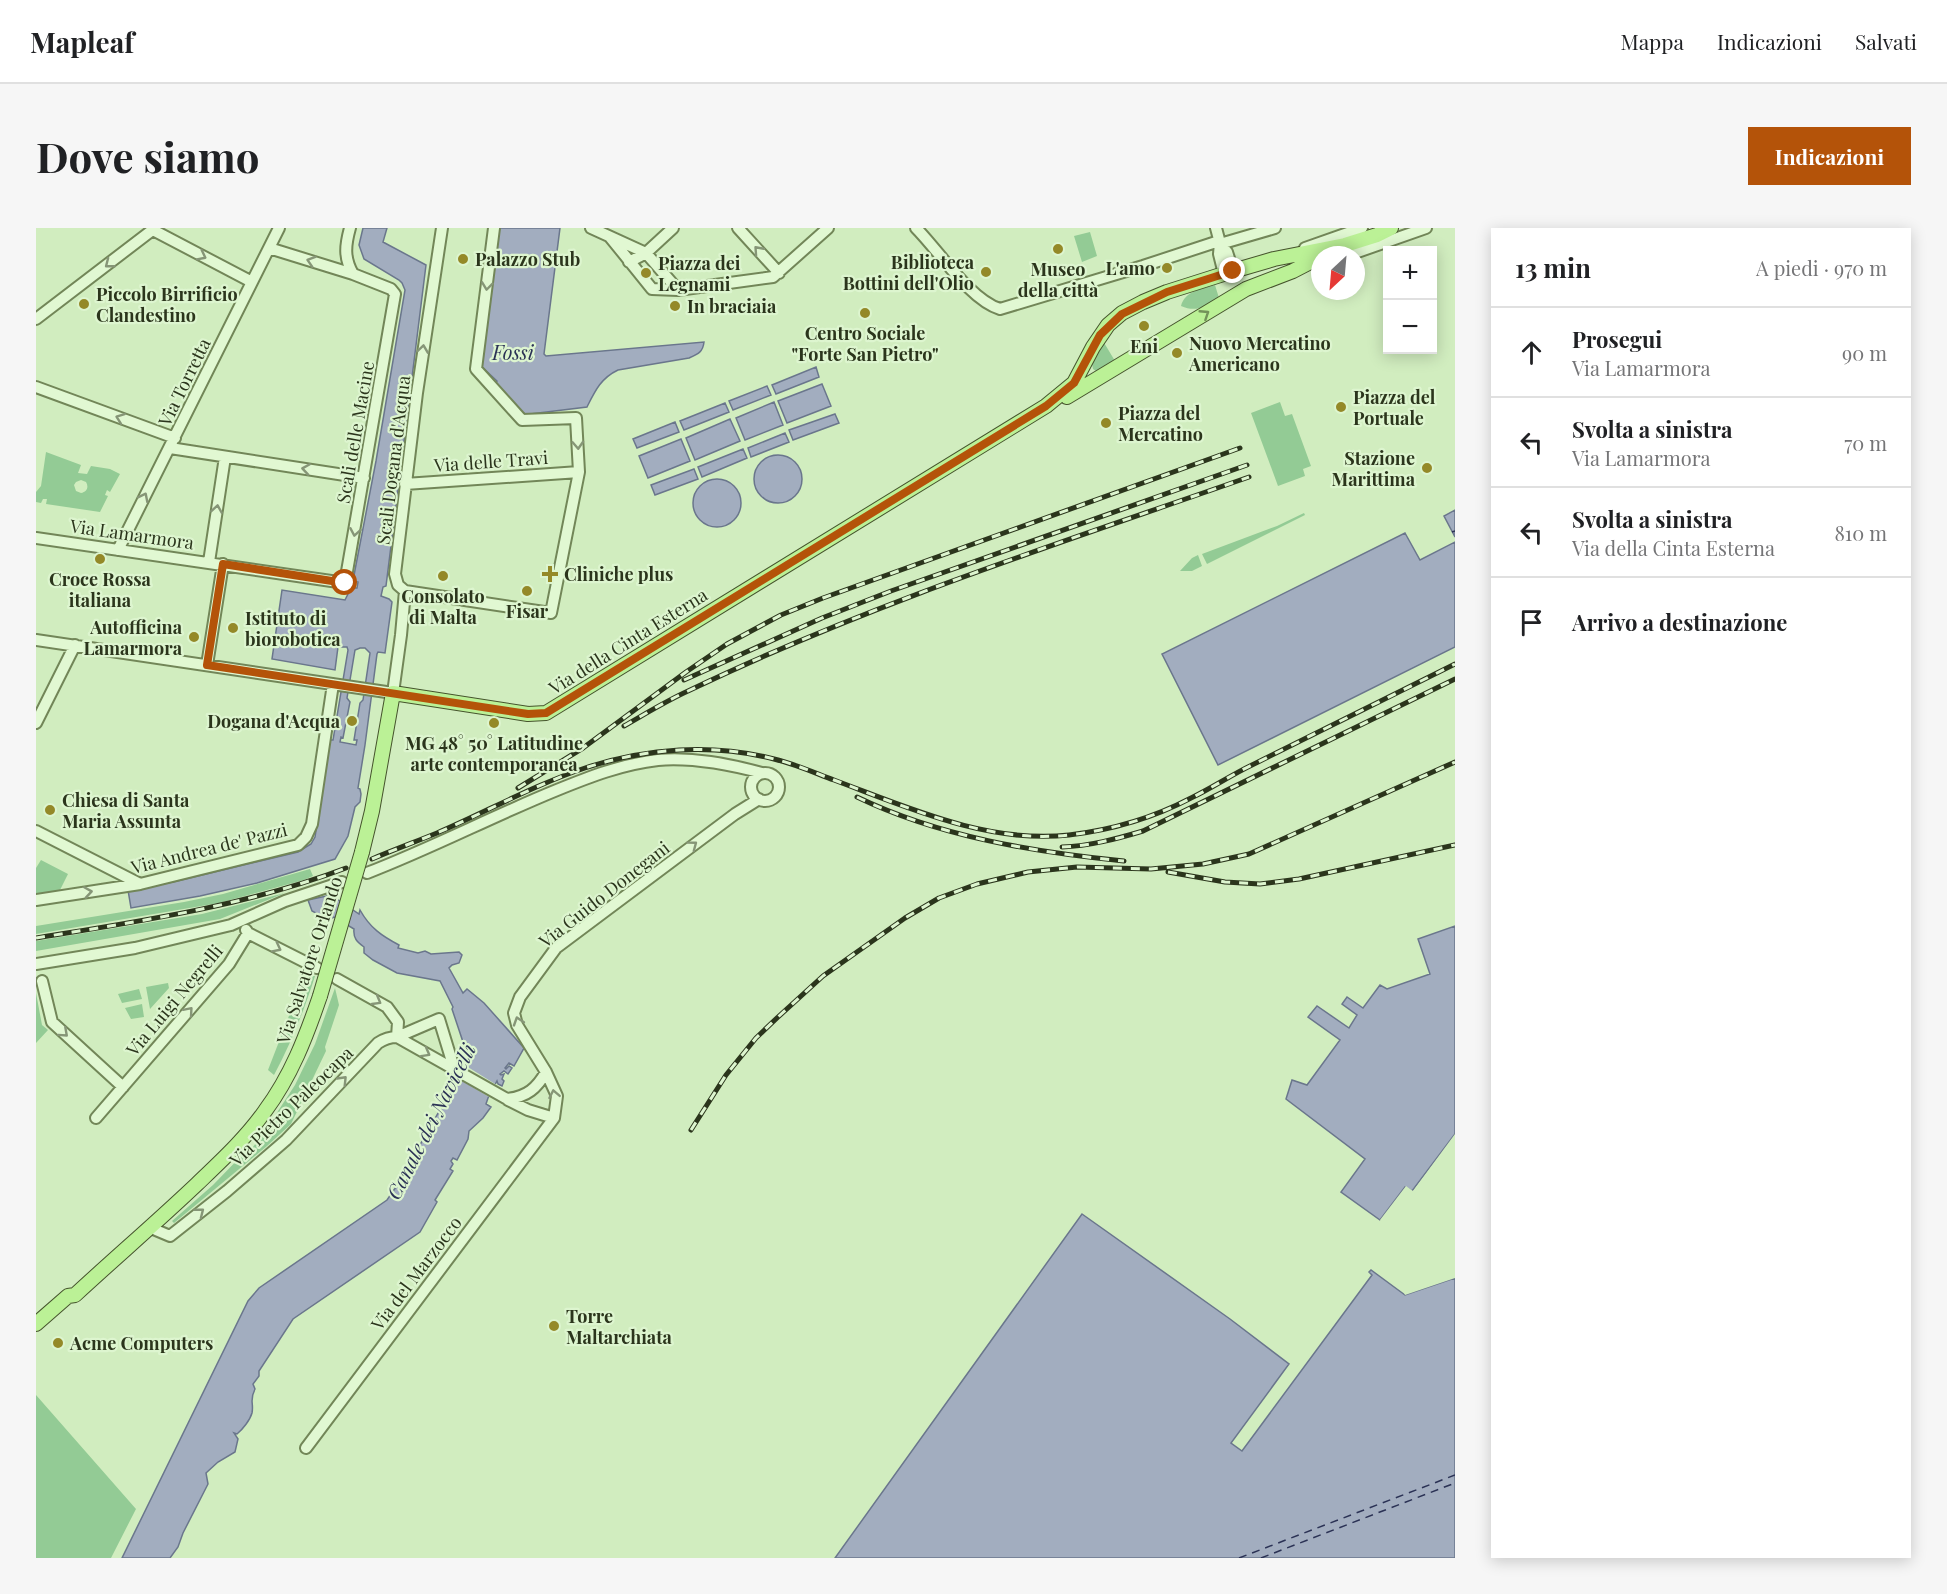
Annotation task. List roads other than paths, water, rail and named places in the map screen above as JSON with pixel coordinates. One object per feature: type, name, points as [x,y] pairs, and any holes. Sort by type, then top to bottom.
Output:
[{"type":"main road","name":"Via della Cinta Esterna","points":[[1355,246],[1391,228]]},
{"type":"main road","name":"Via della Cinta Esterna","points":[[1046,406],[1074,383],[1100,335],[1122,314],[1167,292],[1274,259],[1311,254]]},
{"type":"main road","name":"Via della Cinta Esterna","points":[[393,693],[528,714],[546,713],[1046,406],[1077,392],[1246,289],[1311,262]]},
{"type":"main road","name":"Via Salvatore Orlando","points":[[36,1324],[68,1296],[75,1295],[227,1155],[265,1111],[294,1063],[320,996],[372,811],[393,693]]},
{"type":"main road","name":"Via Salvatore Orlando","points":[[36,1335],[74,1302],[75,1295]]},
{"type":"street","name":"Via Torretta","points":[[118,549],[279,228]]},
{"type":"street","points":[[350,228],[345,244],[345,254],[353,274]]},
{"type":"street","name":"Scali Dogana d'Acqua","points":[[393,693],[405,591],[397,582],[395,574],[430,297],[442,228]]},
{"type":"street","points":[[405,591],[550,613],[579,472],[576,418],[522,420],[476,369],[494,228]]},
{"type":"street","points":[[591,228],[610,233],[646,253],[678,290]]},
{"type":"street","points":[[629,262],[646,253],[673,228]]},
{"type":"street","points":[[738,228],[778,273]]},
{"type":"street","points":[[610,233],[629,262],[652,290],[678,290],[773,277],[828,228]]},
{"type":"street","points":[[916,228],[971,290],[989,305],[1000,309],[1220,242],[1275,228]]},
{"type":"street","points":[[1216,228],[1220,242],[1227,252],[1228,273]]},
{"type":"street","name":"Via della Cinta Esterna","points":[[1274,259],[1362,228]]},
{"type":"street","name":"Via della Cinta Esterna","points":[[1361,246],[1426,228]]},
{"type":"street","points":[[36,319],[154,229],[252,282]]},
{"type":"street","points":[[269,248],[353,274]]},
{"type":"street","name":"Via della Cinta Esterna","points":[[1293,271],[1311,266]]},
{"type":"street","name":"Scali delle Macine","points":[[345,583],[394,298],[391,289],[353,274]]},
{"type":"street","points":[[1085,363],[1087,370],[1100,378]]},
{"type":"street","points":[[36,387],[172,443],[225,457],[364,478]]},
{"type":"street","points":[[209,562],[225,457]]},
{"type":"street","name":"Via delle Travi","points":[[405,484],[579,472]]},
{"type":"street","name":"Via Lamarmora","points":[[36,538],[345,583]]},
{"type":"street","points":[[207,665],[223,564]]},
{"type":"street","name":"Via della Cinta Esterna","points":[[36,640],[393,693]]},
{"type":"street","points":[[36,723],[75,645]]},
{"type":"street","name":"Via Andrea de' Pazzi","points":[[36,900],[140,884],[293,847],[302,842],[312,824],[333,684]]},
{"type":"street","points":[[367,873],[500,813],[585,779],[618,768],[656,760],[701,760],[772,774],[776,777],[779,786],[776,795],[773,799],[763,801],[759,799],[737,770],[730,766]]},
{"type":"street","points":[[751,786],[754,777],[762,773]]},
{"type":"street","name":"Via Guido Donegani","points":[[546,1072],[515,1017],[518,1002],[531,980],[556,948],[735,814],[759,799]]},
{"type":"street","points":[[36,831],[140,884]]},
{"type":"street","points":[[36,964],[135,948],[241,922],[285,901],[342,882]]},
{"type":"street","points":[[241,922],[248,933],[317,968]]},
{"type":"street","name":"Via Luigi Negrelli","points":[[96,1118],[228,964],[248,933]]},
{"type":"street","points":[[337,979],[387,1007],[398,1022],[397,1037]]},
{"type":"street","points":[[42,981],[52,1022],[123,1087]]},
{"type":"street","points":[[397,1037],[439,1019],[454,1068]]},
{"type":"street","name":"Via Pietro Paleocapa","points":[[151,1227],[170,1236],[286,1140],[378,1043],[391,1037],[397,1037]]},
{"type":"street","points":[[397,1037],[507,1099],[536,1113],[554,1118],[557,1096],[546,1072]]},
{"type":"street","points":[[507,1099],[528,1093],[546,1072]]},
{"type":"street","name":"Via del Marzocco","points":[[306,1448],[554,1118]]},
{"type":"water","points":[[363,228],[387,228],[383,242],[426,265],[386,586],[383,587],[381,596],[392,602],[385,653],[378,652],[377,654],[358,788],[361,794],[360,802],[355,807],[348,836],[335,859],[257,883],[131,908],[128,890],[173,882],[298,852],[311,844],[315,837],[330,740],[333,740],[348,650],[347,647],[338,647],[335,670],[272,659],[282,590],[345,600],[351,588],[357,588],[358,582],[353,581],[405,290],[399,280],[364,259],[359,245]],"holes":[[[365,648],[370,653],[354,740],[357,740],[356,745],[340,742],[341,737],[343,738],[350,702],[347,698],[355,650]]]},
{"type":"water","name":"Fossi","points":[[499,228],[560,228],[544,354],[546,356],[704,342],[701,350],[689,358],[612,373],[596,390],[587,407],[522,415],[495,384],[497,381],[480,365]]},
{"type":"water","points":[[816,367],[819,377],[776,394],[772,385]]},
{"type":"water","points":[[822,384],[831,406],[787,423],[778,401]]},
{"type":"water","points":[[767,386],[771,395],[733,410],[729,401]]},
{"type":"water","points":[[774,402],[783,425],[745,440],[736,418]]},
{"type":"water","points":[[725,403],[729,412],[684,430],[680,421]]},
{"type":"water","points":[[835,414],[839,423],[793,440],[789,430]]},
{"type":"water","points":[[730,419],[740,441],[695,460],[686,438]]},
{"type":"water","points":[[675,422],[679,432],[637,448],[633,439]]},
{"type":"water","points":[[785,433],[789,442],[751,457],[748,448]]},
{"type":"water","points":[[681,439],[690,461],[648,478],[639,456]]},
{"type":"water","points":[[743,449],[747,458],[702,477],[698,467]]},
{"type":"water","points":[[773,455],[783,455],[798,465],[802,479],[801,488],[792,499],[783,503],[773,503],[758,493],[754,484],[754,474],[764,459]]},
{"type":"water","points":[[694,469],[698,479],[655,495],[651,485]]},
{"type":"water","points":[[712,479],[722,479],[737,489],[741,503],[740,512],[731,523],[722,527],[712,527],[697,517],[693,508],[693,498],[703,483]]},
{"type":"water","points":[[1455,510],[1455,537],[1444,516]]},
{"type":"water","points":[[1405,533],[1420,560],[1455,542],[1455,647],[1218,765],[1162,654]]},
{"type":"water","points":[[331,895],[359,914],[360,910],[372,927],[399,945],[398,948],[418,953],[425,951],[431,954],[459,952],[462,955],[459,963],[449,968],[463,993],[467,989],[484,1003],[524,1048],[514,1066],[509,1063],[505,1068],[509,1066],[512,1068],[508,1074],[504,1071],[500,1074],[504,1074],[502,1086],[497,1081],[486,1104],[491,1107],[469,1131],[468,1139],[457,1160],[453,1158],[451,1161],[453,1164],[450,1169],[453,1171],[435,1200],[437,1202],[420,1232],[293,1319],[253,1384],[255,1389],[252,1413],[242,1430],[237,1434],[234,1433],[238,1439],[235,1452],[218,1462],[206,1473],[208,1484],[178,1547],[170,1558],[122,1558],[248,1301],[259,1288],[387,1200],[467,1062],[453,1007],[440,981],[397,973],[364,953],[364,947],[357,941],[354,929],[334,917],[329,920],[312,911],[308,900]]},
{"type":"water","points":[[1455,926],[1455,1134],[1412,1191],[1405,1187],[1380,1220],[1341,1192],[1365,1159],[1286,1099],[1292,1080],[1307,1085],[1340,1040],[1308,1017],[1317,1006],[1349,1028],[1357,1015],[1342,1004],[1347,997],[1363,1008],[1380,985],[1387,989],[1430,974],[1418,939]]},
{"type":"water","points":[[1082,1214],[1230,1319],[1289,1364],[1231,1443],[1242,1451],[1372,1275],[1369,1272],[1371,1270],[1405,1295],[1455,1278],[1455,1558],[835,1558]]},
{"type":"railway","points":[[518,788],[583,748],[727,644],[781,615],[1240,448]]},
{"type":"railway","points":[[684,680],[822,618],[891,591],[1247,465]]},
{"type":"railway","points":[[624,726],[680,695],[756,660],[895,602],[1249,477]]},
{"type":"railway","points":[[372,859],[585,768],[632,756],[679,750],[727,751],[782,761],[891,802],[979,829],[1039,836],[1085,833],[1162,812],[1455,664]]},
{"type":"railway","points":[[1062,847],[1103,842],[1143,831],[1455,679]]},
{"type":"railway","points":[[691,1130],[726,1075],[756,1038],[778,1017],[823,976],[905,918],[939,898],[977,884],[1028,872],[1077,867],[1151,869],[1203,864],[1249,854],[1455,762]]},
{"type":"railway","points":[[857,797],[921,823],[988,841],[1056,853],[1124,861]]},
{"type":"railway","points":[[1168,872],[1225,882],[1260,884],[1299,879],[1455,845]]},
{"type":"railway","points":[[36,938],[193,911],[270,893],[346,868]]},
{"type":"place","name":"Museo della città","points":[[1058,249]]},
{"type":"place","name":"Palazzo Stub","points":[[463,259]]},
{"type":"place","name":"L'amo","points":[[1167,268]]},
{"type":"place","name":"Biblioteca Bottini dell'Olio","points":[[986,272]]},
{"type":"place","name":"Piazza dei Legnami","points":[[646,273]]},
{"type":"place","name":"Piccolo Birrificio Clandestino","points":[[84,304]]},
{"type":"place","name":"In braciaia","points":[[675,306]]},
{"type":"place","name":"Centro Sociale \"Forte San Pietro\"","points":[[865,313]]},
{"type":"place","name":"Eni","points":[[1144,326]]},
{"type":"place","name":"Nuovo Mercatino Americano","points":[[1177,353]]},
{"type":"place","name":"Piazza del Portuale","points":[[1341,407]]},
{"type":"place","name":"Piazza del Mercatino","points":[[1106,423]]},
{"type":"place","name":"Stazione Marittima","points":[[1427,468]]},
{"type":"place","name":"Croce Rossa italiana","points":[[100,559]]},
{"type":"place","name":"Cliniche plus","points":[[550,574]]},
{"type":"place","name":"Consolato di Malta","points":[[443,576]]},
{"type":"place","name":"Fisar","points":[[527,591]]},
{"type":"place","name":"Istituto di biorobotica","points":[[233,628]]},
{"type":"place","name":"Autofficina Lamarmora","points":[[194,637]]},
{"type":"place","name":"Dogana d'Acqua","points":[[352,721]]},
{"type":"place","name":"MG 48° 50° Latitudine arte contemporanea","points":[[494,723]]},
{"type":"place","name":"Chiesa di Santa Maria Assunta","points":[[50,810]]},
{"type":"place","name":"Torre Maltarchiata","points":[[554,1326]]},
{"type":"place","name":"Acme Computers","points":[[58,1343]]},
{"type":"water label","name":"Canale dei Navicelli","points":[[430,1121]]}]
